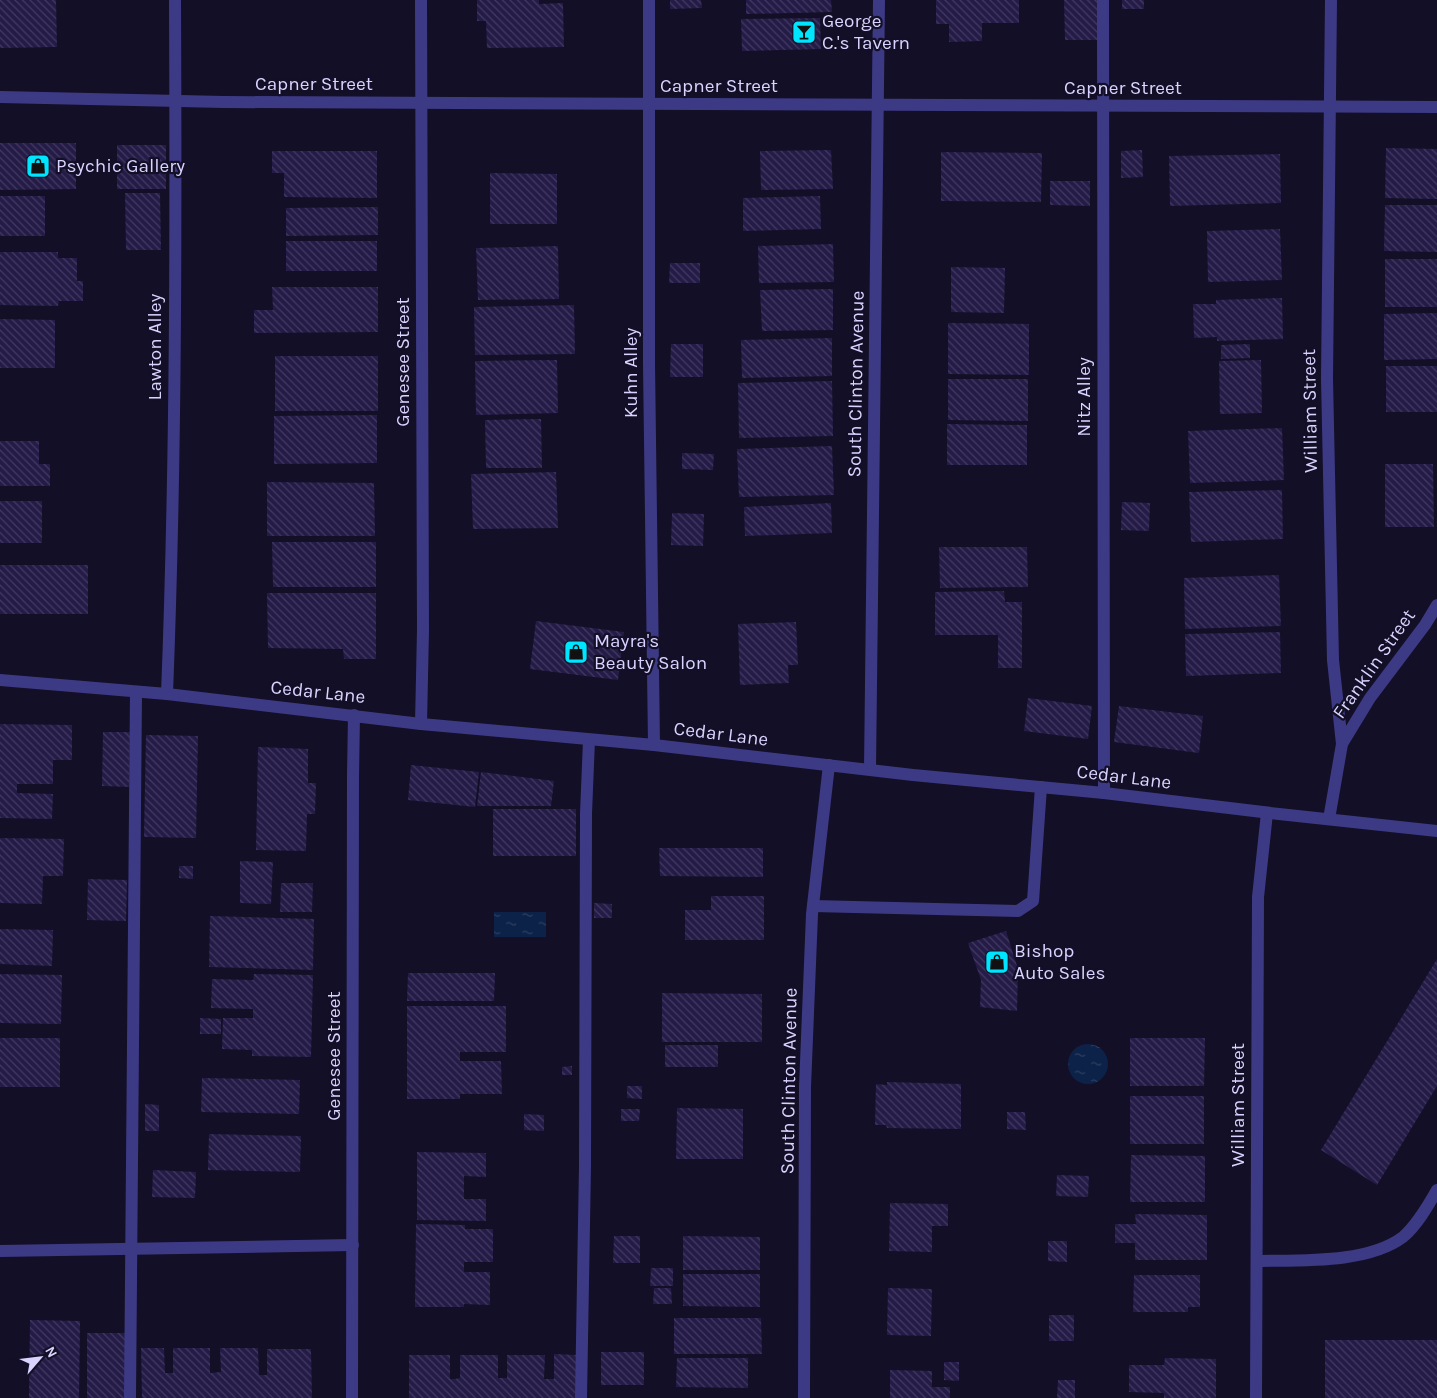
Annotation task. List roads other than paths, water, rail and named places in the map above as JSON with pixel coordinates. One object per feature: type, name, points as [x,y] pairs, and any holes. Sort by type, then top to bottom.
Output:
[{"type":"street","name":"Lawton Alley","points":[[167,694],[174,383],[175,0]]},
{"type":"street","name":"Genesee Street","points":[[421,0],[423,610],[421,724]]},
{"type":"street","name":"Kuhn Alley","points":[[649,0],[649,364],[654,745]]},
{"type":"street","name":"South Clinton Avenue","points":[[870,769],[879,0]]},
{"type":"street","name":"Nitz Alley","points":[[1102,0],[1104,793]]},
{"type":"street","name":"William Street","points":[[1329,819],[1342,744],[1333,660],[1327,379],[1331,0]]},
{"type":"street","name":"Capner Street","points":[[0,97],[421,103],[1437,107]]},
{"type":"street","name":"Franklin Street","points":[[1342,744],[1370,698],[1425,626],[1437,605]]},
{"type":"street","name":"Cedar Lane","points":[[0,680],[167,694],[421,724],[654,745],[829,766],[1041,786],[1437,831]]},
{"type":"street","points":[[130,1398],[136,692]]},
{"type":"street","name":"Genesee Street","points":[[352,1398],[354,715]]},
{"type":"street","points":[[581,1398],[585,1166],[586,814],[589,740]]},
{"type":"street","name":"South Clinton Avenue","points":[[804,1398],[805,1087],[813,906],[829,766]]},
{"type":"street","points":[[813,906],[1018,910],[1033,901],[1041,786]]},
{"type":"street","name":"William Street","points":[[1256,1398],[1258,897],[1267,813]]},
{"type":"street","points":[[1257,1261],[1336,1259],[1384,1249],[1404,1236],[1424,1212],[1437,1190]]},
{"type":"street","points":[[0,1251],[353,1245]]},
{"type":"water","points":[[494,912],[546,912],[546,937],[494,937]]},
{"type":"water","points":[[1084,1044],[1092,1044],[1099,1047],[1105,1053],[1108,1064],[1105,1075],[1099,1081],[1092,1084],[1084,1084],[1077,1081],[1071,1075],[1068,1068],[1068,1060],[1071,1053],[1077,1047]]},
{"type":"place","name":"George C.'s Tavern","points":[[804,32]]},
{"type":"place","name":"Psychic Gallery","points":[[38,166]]},
{"type":"place","name":"Mayra's Beauty Salon","points":[[576,652]]},
{"type":"place","name":"Bishop Auto Sales","points":[[997,962]]}]
